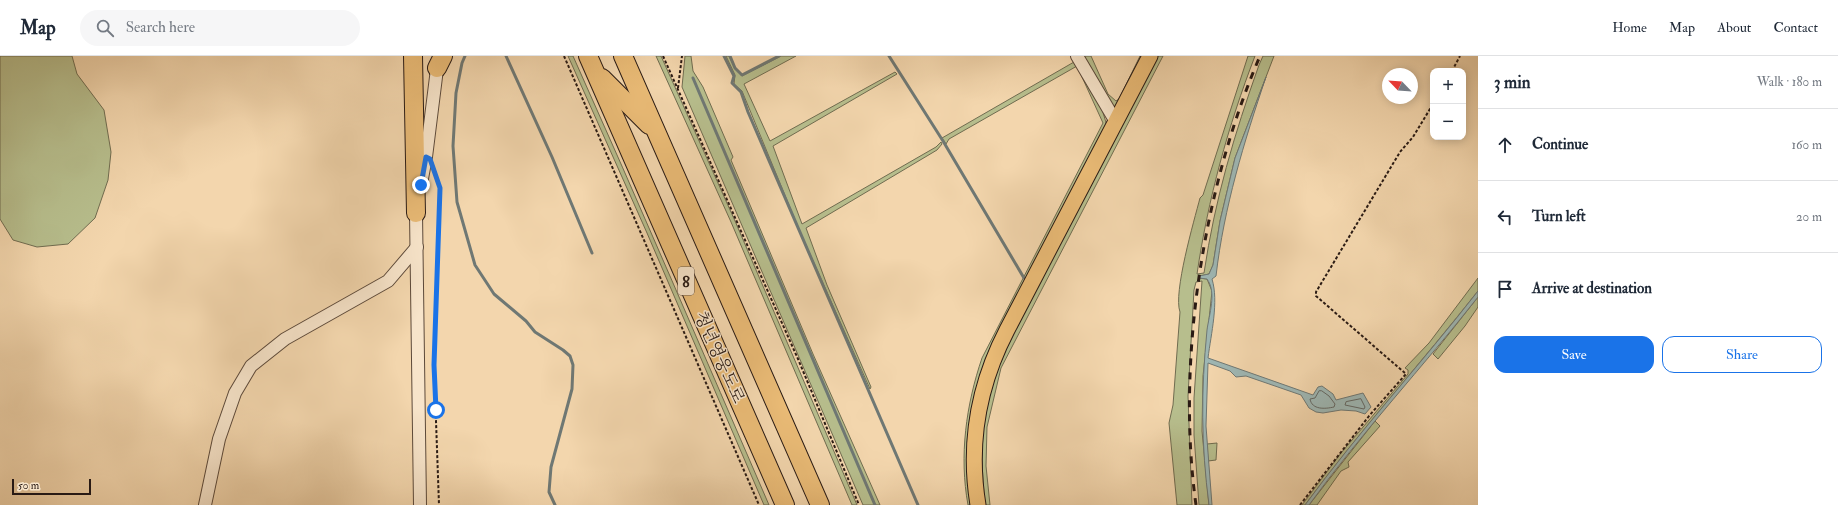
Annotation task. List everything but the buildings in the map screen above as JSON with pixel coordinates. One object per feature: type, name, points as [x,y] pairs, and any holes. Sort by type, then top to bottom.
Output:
[{"type":"highway","points":[[413,56],[416,213]]},
{"type":"highway","points":[[584,56],[657,132]]},
{"type":"highway","name":"청년영웅도로","points":[[623,56],[820,505]]},
{"type":"highway","name":"청년영웅도로","points":[[592,64],[784,505]]},
{"type":"main road","points":[[978,505],[974,470],[975,433],[981,399],[989,369],[1007,330],[1150,56]]},
{"type":"street","points":[[1077,56],[1116,122]]},
{"type":"street","points":[[420,505],[416,213],[426,157],[439,60]]},
{"type":"street","points":[[205,505],[219,439],[235,393],[251,366],[285,339],[388,281],[417,247]]},
{"type":"path","points":[[564,56],[759,505]]},
{"type":"path","points":[[664,56],[798,359],[859,505]]},
{"type":"path","points":[[678,89],[682,56]]},
{"type":"path","points":[[1454,68],[1460,56]]},
{"type":"path","points":[[1300,505],[1369,416],[1406,374],[1316,296],[1316,292],[1400,152],[1413,137],[1430,109]]},
{"type":"path","points":[[426,157],[430,159],[440,188],[434,365],[439,505]]},
{"type":"green space","points":[[0,56],[72,56],[77,74],[104,110],[111,152],[108,180],[95,218],[68,244],[37,247],[13,240],[0,219]]},
{"type":"green space","points":[[568,56],[573,56],[769,505],[764,505],[647,233]]},
{"type":"green space","points":[[656,56],[661,56],[735,221],[857,505],[852,505],[731,222]]},
{"type":"green space","points":[[685,56],[691,56],[693,71],[703,87],[733,157],[731,160],[813,354],[880,505],[863,505],[682,87]]},
{"type":"green space","points":[[726,56],[729,56],[735,69],[742,76],[781,56],[796,56],[744,84],[770,141],[895,72],[897,74],[773,146],[802,224],[936,147],[941,142],[942,144],[937,150],[806,228],[827,285],[871,387],[870,389],[798,227],[742,91],[734,84],[735,75]]},
{"type":"green space","points":[[1071,56],[1075,56],[1102,109],[1107,126],[996,339],[972,505],[968,505],[965,487],[964,449],[968,412],[976,376],[982,358],[1103,123],[1077,66],[949,139],[946,144],[942,138],[1074,62]]},
{"type":"green space","points":[[1084,56],[1091,56],[1108,94],[1116,101],[1119,99],[1140,56],[1143,56],[1118,105],[1115,107],[1111,105]]},
{"type":"green space","points":[[1157,56],[1163,56],[1001,368],[987,427],[986,466],[990,505],[985,505],[982,457],[983,421],[988,396],[1002,355]]},
{"type":"green space","points":[[1248,56],[1255,56],[1236,109],[1220,163],[1207,218],[1197,274],[1204,273],[1208,246],[1226,168],[1241,117],[1259,65],[1263,56],[1274,56],[1235,158],[1220,221],[1213,265],[1209,274],[1200,276],[1199,278],[1207,279],[1212,291],[1203,376],[1202,431],[1209,505],[1199,505],[1194,435],[1194,398],[1202,281],[1196,282],[1194,290],[1188,396],[1192,505],[1177,505],[1169,423],[1173,405],[1180,312],[1179,289],[1189,239],[1200,198],[1203,195]]},
{"type":"green space","points":[[1478,278],[1478,291],[1347,450],[1305,505],[1302,505],[1341,453],[1408,374],[1408,370],[1405,368],[1429,343]]},
{"type":"green space","points":[[1478,297],[1478,307],[1465,326],[1438,359],[1433,354]]},
{"type":"green space","points":[[1375,421],[1380,426],[1348,462],[1349,467],[1341,471],[1317,505],[1309,505]]},
{"type":"green space","points":[[1217,443],[1216,460],[1208,461],[1208,463],[1207,444]]},
{"type":"water","points":[[1266,77],[1236,175],[1224,225],[1216,276],[1212,279],[1215,308],[1208,358],[1313,395],[1318,387],[1322,386],[1333,394],[1336,400],[1363,393],[1371,407],[1365,414],[1356,411],[1341,410],[1323,413],[1316,412],[1309,408],[1301,395],[1246,376],[1236,377],[1230,371],[1208,363],[1206,426],[1212,505],[1209,505],[1204,460],[1203,396],[1207,330],[1211,311],[1212,290],[1207,279],[1199,278],[1199,276],[1209,274],[1213,265],[1220,221],[1235,158]]},
{"type":"water","points":[[1478,291],[1478,297],[1457,323],[1371,426],[1309,505],[1305,505],[1347,450]]},
{"type":"waterway","points":[[465,56],[462,63],[456,93],[453,146],[457,202],[475,265],[494,294],[526,321],[535,332],[570,356],[573,365],[572,389],[551,467],[549,492],[555,505]]},
{"type":"waterway","points":[[506,56],[552,157],[592,253]]},
{"type":"waterway","points":[[724,56],[734,76],[732,83],[741,92],[748,112],[918,505]]},
{"type":"waterway","points":[[730,56],[735,68],[742,75],[779,56]]},
{"type":"waterway","points":[[889,56],[943,141],[1024,278]]},
{"type":"waterway","points":[[693,78],[875,505]]},
{"type":"railway","points":[[1196,505],[1191,450],[1190,393],[1192,335],[1199,276],[1209,218],[1223,162],[1240,107],[1260,56]]},
{"type":"route","points":[[421,185],[426,157],[430,159],[438,178],[440,188],[434,365],[436,410]]}]
